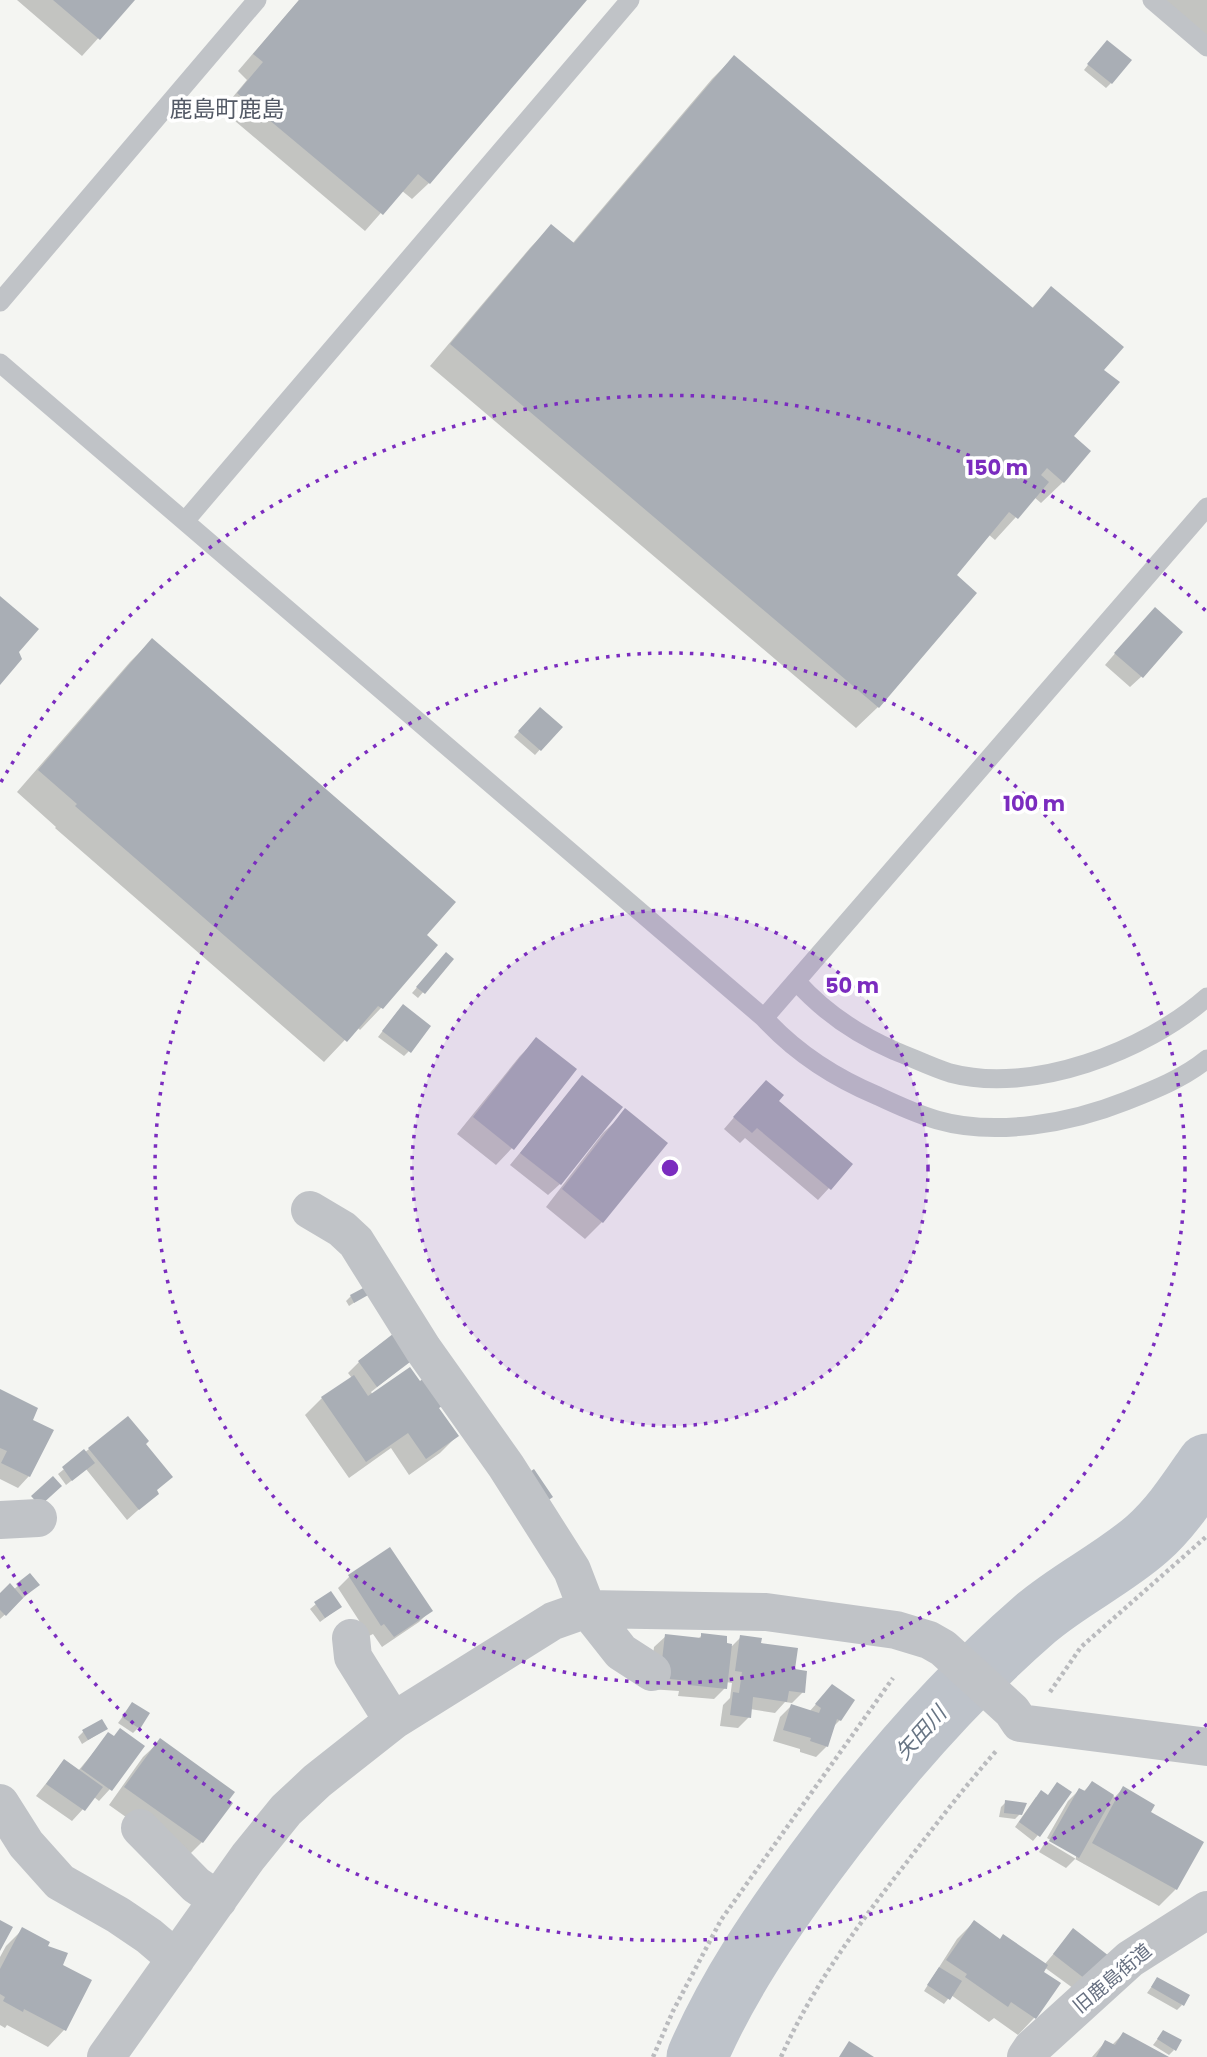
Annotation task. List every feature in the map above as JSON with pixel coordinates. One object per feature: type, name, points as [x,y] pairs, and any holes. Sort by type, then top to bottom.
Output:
[{"type":"street","points":[[310,1210],[342,1229],[368,1258],[423,1349],[506,1466],[572,1570],[587,1609],[621,1652],[652,1672]]},
{"type":"street","points":[[0,1520],[38,1518]]},
{"type":"street","points":[[106,2057],[248,1857],[286,1810],[317,1781],[393,1721],[553,1620],[587,1609],[766,1612],[905,1632],[943,1648],[1012,1711],[1020,1723],[1207,1747]]},
{"type":"street","points":[[351,1638],[353,1657],[393,1721]]},
{"type":"street","points":[[0,1803],[26,1844],[60,1882],[118,1915],[176,1959]]},
{"type":"street","points":[[140,1828],[196,1885],[218,1900]]},
{"type":"street","name":"旧鹿島街道","points":[[1026,2057],[1032,2048],[1130,1959],[1207,1910]]},
{"type":"lane","points":[[0,302],[257,0]]},
{"type":"lane","points":[[185,521],[629,0]]},
{"type":"lane","points":[[1152,0],[1207,47]]},
{"type":"lane","points":[[0,363],[764,1018],[785,1040],[847,1083],[939,1121],[981,1126],[1054,1122],[1099,1112],[1153,1091],[1207,1059]]},
{"type":"lane","points":[[764,1018],[1207,507]]},
{"type":"lane","points":[[796,981],[813,1000],[871,1040],[951,1073],[983,1077],[1045,1074],[1084,1065],[1132,1047],[1162,1030],[1207,996]]},
{"type":"path","points":[[781,2057],[814,1991],[849,1937],[953,1801],[1020,1723],[1043,1701],[1081,1647],[1207,1536]]},
{"type":"path","points":[[653,2057],[673,2011],[721,1920],[893,1678]]},
{"type":"building","points":[[53,0],[135,0],[100,40]]},
{"type":"building","points":[[299,0],[587,0],[430,184],[418,174],[383,215],[237,93],[263,62],[253,54]]},
{"type":"building","points":[[1107,40],[1132,60],[1112,84],[1087,64]]},
{"type":"building","points":[[734,55],[1033,308],[1051,286],[1124,347],[1104,370],[1120,382],[1074,436],[1091,451],[1064,483],[1047,468],[1041,475],[1049,482],[1018,519],[1009,512],[957,575],[977,593],[879,708],[450,344],[551,224],[574,243]]},
{"type":"building","points":[[0,596],[39,629],[19,652],[22,659],[0,685]]},
{"type":"building","points":[[1155,607],[1183,632],[1143,678],[1114,653]]},
{"type":"building","points":[[152,638],[456,902],[427,935],[438,945],[383,1009],[378,1006],[347,1042],[75,806],[77,804],[38,770]]},
{"type":"building","points":[[540,707],[563,727],[541,751],[518,731]]},
{"type":"building","points":[[446,952],[454,959],[425,994],[416,987]]},
{"type":"building","points":[[403,1004],[431,1026],[411,1053],[382,1031]]},
{"type":"building","points":[[536,1037],[577,1069],[514,1150],[473,1117]]},
{"type":"building","points":[[582,1075],[623,1107],[561,1185],[520,1153]]},
{"type":"building","points":[[766,1080],[784,1095],[779,1101],[853,1164],[831,1190],[757,1128],[752,1133],[733,1117]]},
{"type":"building","points":[[625,1108],[668,1143],[603,1223],[562,1189]]},
{"type":"building","points":[[365,1287],[370,1294],[354,1303],[350,1295]]},
{"type":"building","points":[[398,1330],[418,1356],[377,1387],[358,1361]]},
{"type":"building","points":[[410,1367],[420,1381],[425,1377],[444,1405],[439,1408],[459,1436],[426,1459],[408,1433],[366,1462],[321,1397],[354,1375],[368,1396]]},
{"type":"building","points":[[0,1389],[38,1408],[33,1420],[54,1430],[30,1477],[1,1463],[7,1451],[0,1448]]},
{"type":"building","points":[[128,1416],[149,1441],[146,1444],[173,1477],[157,1490],[159,1494],[139,1510],[88,1448]]},
{"type":"building","points":[[84,1449],[95,1463],[72,1481],[62,1467]]},
{"type":"building","points":[[534,1469],[553,1497],[544,1503],[525,1475]]},
{"type":"building","points":[[53,1476],[62,1486],[40,1506],[31,1496]]},
{"type":"building","points":[[390,1547],[433,1611],[394,1637],[384,1624],[381,1626],[348,1575]]},
{"type":"building","points":[[30,1573],[40,1585],[25,1596],[16,1584]]},
{"type":"building","points":[[10,1583],[23,1598],[6,1616],[0,1610],[0,1593]]},
{"type":"building","points":[[331,1591],[342,1607],[325,1618],[314,1602]]},
{"type":"building","points":[[701,1633],[727,1636],[727,1643],[732,1644],[727,1689],[689,1685],[689,1681],[660,1678],[665,1634],[701,1638]]},
{"type":"building","points":[[740,1635],[762,1638],[761,1643],[798,1648],[795,1669],[807,1671],[805,1693],[789,1691],[787,1702],[753,1697],[751,1718],[730,1715],[733,1692],[739,1693],[742,1672],[735,1671]]},
{"type":"building","points":[[832,1684],[855,1700],[841,1721],[837,1719],[828,1747],[810,1741],[811,1738],[783,1730],[791,1704],[819,1713],[821,1708],[815,1704]]},
{"type":"building","points":[[132,1702],[150,1713],[140,1729],[122,1717]]},
{"type":"building","points":[[102,1719],[108,1729],[88,1740],[82,1730]]},
{"type":"building","points":[[120,1728],[145,1746],[112,1791],[81,1769],[108,1732],[114,1736]]},
{"type":"building","points":[[160,1738],[235,1792],[229,1800],[233,1803],[203,1843],[124,1787]]},
{"type":"building","points":[[64,1759],[103,1787],[85,1811],[46,1784]]},
{"type":"building","points":[[1092,1781],[1114,1795],[1079,1858],[1049,1841],[1079,1788],[1085,1791]]},
{"type":"building","points":[[1057,1782],[1072,1792],[1040,1837],[1019,1822],[1041,1790],[1048,1795]]},
{"type":"building","points":[[1123,1786],[1155,1805],[1151,1812],[1204,1842],[1177,1890],[1092,1843]]},
{"type":"building","points":[[1005,1800],[1027,1803],[1022,1815],[1004,1813]]},
{"type":"building","points":[[0,1920],[13,1927],[0,1951]]},
{"type":"building","points":[[974,1920],[1000,1939],[1003,1934],[1048,1965],[1044,1972],[1061,1983],[1036,2019],[1011,2002],[1008,2007],[946,1960]]},
{"type":"building","points":[[22,1927],[50,1942],[48,1946],[68,1953],[63,1965],[92,1980],[66,2031],[3,2001],[5,1997],[0,1994],[0,1969]]},
{"type":"building","points":[[1073,1928],[1109,1956],[1089,1982],[1053,1954]]},
{"type":"building","points":[[939,1967],[962,1981],[950,2000],[927,1985]]},
{"type":"building","points":[[1157,1977],[1190,1995],[1184,2006],[1151,1987]]},
{"type":"building","points":[[1163,2030],[1182,2040],[1176,2051],[1157,2039]]},
{"type":"building","points":[[1123,2032],[1169,2057],[1096,2057],[1105,2040],[1115,2045]]},
{"type":"building","points":[[849,2041],[874,2057],[839,2057]]},
{"type":"waterway","name":"矢田川","points":[[697,2057],[722,2006],[766,1933],[815,1863],[891,1766],[975,1675],[1035,1619],[1134,1550],[1156,1531],[1207,1464]]},
{"type":"district","name":"鹿島町鹿島","points":[[227,109]]}]
